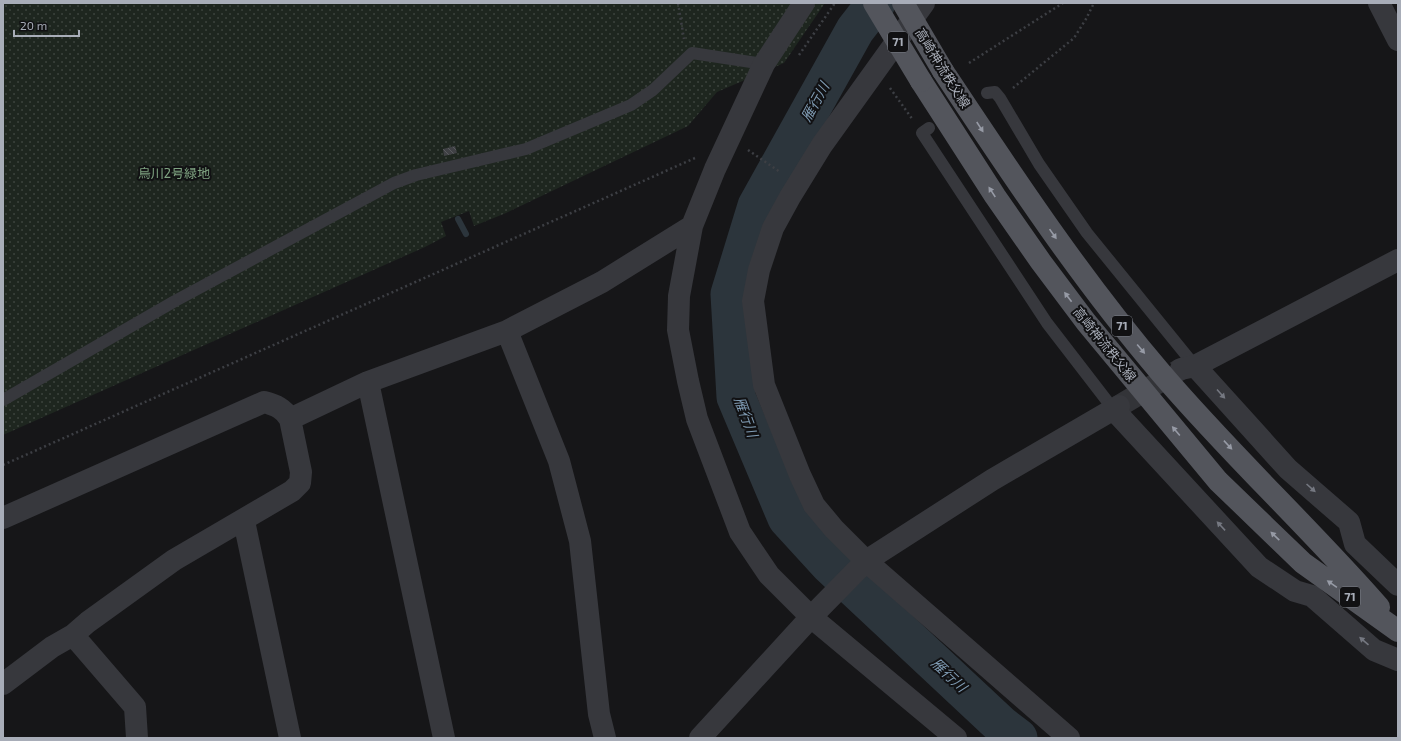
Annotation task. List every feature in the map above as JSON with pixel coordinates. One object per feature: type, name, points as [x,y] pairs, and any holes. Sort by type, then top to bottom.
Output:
[{"type":"main road","name":"高崎神流秩父線","points":[[874,3],[921,81],[995,196],[1041,262],[1086,322],[1218,481],[1303,563],[1398,630]]},
{"type":"main road","name":"高崎神流秩父線","points":[[903,3],[944,71],[1017,182],[1108,309],[1162,374],[1237,455],[1334,555],[1398,630]]},
{"type":"street","points":[[804,3],[764,64],[732,142],[692,226],[679,296],[678,330],[697,419],[740,532],[769,575],[811,617],[956,738]]},
{"type":"street","points":[[924,3],[822,145],[794,181],[773,228],[759,270],[753,301],[764,385],[800,475],[814,505],[834,529],[866,561],[1069,738]]},
{"type":"street","points":[[1379,3],[1398,40]]},
{"type":"street","points":[[290,419],[368,382],[507,331],[602,282],[692,226]]},
{"type":"street","points":[[1398,260],[1188,367],[1288,469],[1349,522],[1355,544],[1398,585]]},
{"type":"street","points":[[507,331],[559,461],[580,541],[599,714],[605,738]]},
{"type":"street","points":[[368,382],[444,738]]},
{"type":"street","points":[[3,518],[264,402],[276,405],[286,412],[290,419],[301,472],[300,483],[292,491],[174,560],[88,622],[73,636],[52,647],[3,684]]},
{"type":"street","points":[[700,738],[811,617],[866,561],[992,480],[1117,408],[1259,567],[1295,590],[1312,596],[1374,650],[1398,660]]},
{"type":"street","points":[[244,520],[290,738]]},
{"type":"street","points":[[73,636],[135,707],[137,738]]},
{"type":"lane","points":[[3,400],[175,301],[394,183],[416,175],[526,149],[631,105],[653,90],[692,53],[764,64]]},
{"type":"lane","points":[[987,93],[995,92],[1000,98],[1039,164],[1087,232],[1188,367]]},
{"type":"lane","points":[[926,131],[1047,323],[1117,408]]},
{"type":"path","points":[[678,3],[687,58]]},
{"type":"path","points":[[969,63],[1063,3]]},
{"type":"path","points":[[1000,98],[1074,38],[1094,3]]},
{"type":"path","points":[[876,70],[926,131]]},
{"type":"path","points":[[3,465],[732,142],[794,181]]},
{"type":"green space","name":"烏川2号緑地","points":[[3,3],[825,3],[784,63],[717,92],[688,126],[506,213],[474,226],[469,211],[441,222],[446,236],[425,247],[3,435]]},
{"type":"building","points":[[455,146],[457,153],[444,156],[443,149]]},
{"type":"waterway","name":"雁行川","points":[[876,3],[855,30],[757,206],[730,294],[736,397],[787,518],[830,565],[1001,725],[1018,738]]},
{"type":"waterway","points":[[458,219],[466,234]]},
{"type":"tunnel","points":[[1119,406],[1181,369]]}]
